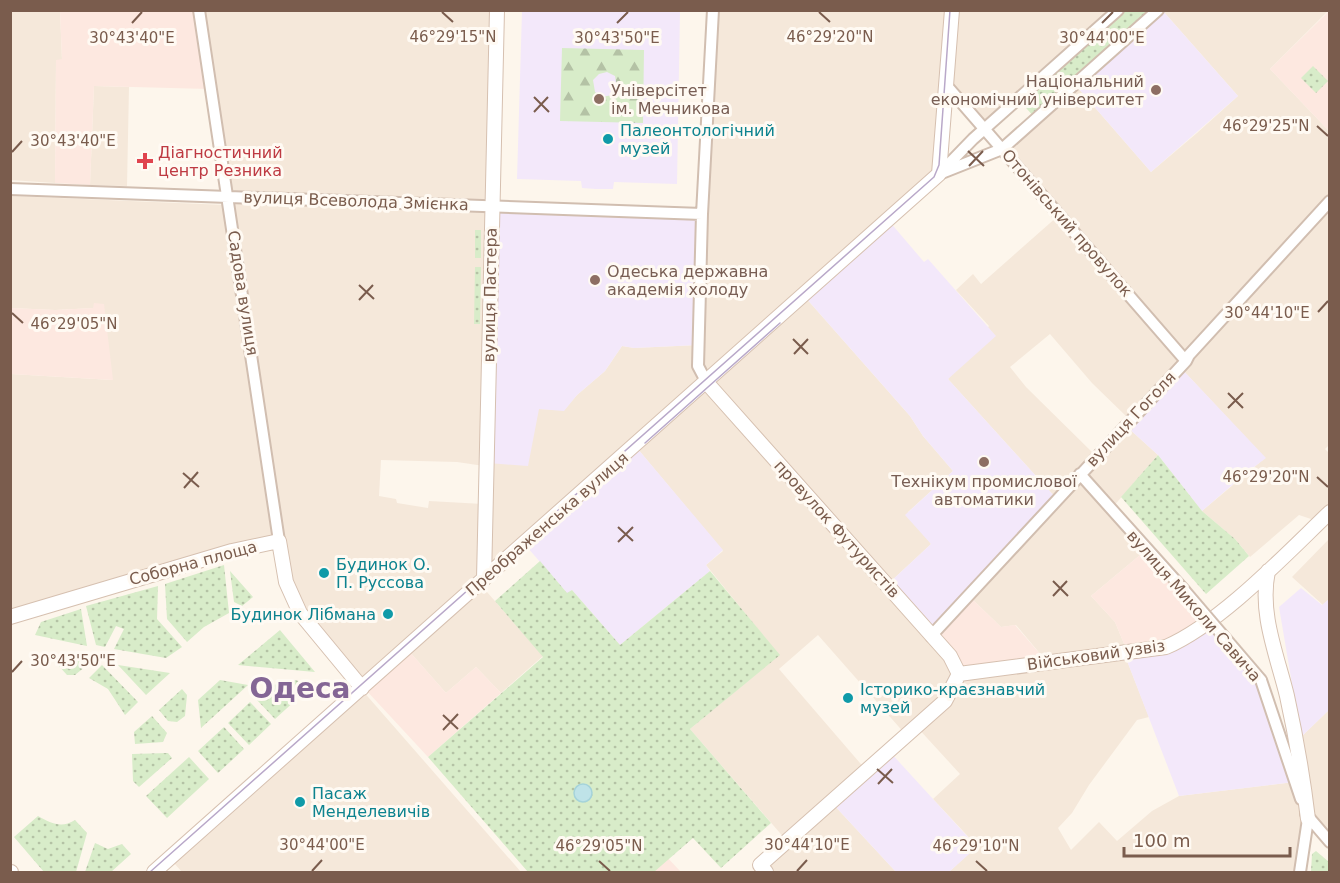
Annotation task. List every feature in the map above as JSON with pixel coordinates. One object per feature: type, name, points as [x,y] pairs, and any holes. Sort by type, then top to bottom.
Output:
[{"type":"street","name":"Садова вулиця","points":[[199,10],[279,541]]},
{"type":"street","name":"вулиця Пастера","points":[[484,579],[497,10]]},
{"type":"street","points":[[708,385],[698,366],[702,214],[712,10]]},
{"type":"street","points":[[939,174],[952,10]]},
{"type":"street","name":"Преображенська вулиця","points":[[159,871],[484,579],[708,385],[939,174],[985,129],[1118,10]]},
{"type":"street","name":"Преображенська вулиця","points":[[939,174],[1002,149],[1158,10]]},
{"type":"street","name":"Отонівський провулок","points":[[947,86],[1186,361]]},
{"type":"street","name":"вулиця Всеволода Змієнка","points":[[10,189],[702,214]]},
{"type":"street","name":"вулиця Гоголя","points":[[931,636],[1186,361],[1329,201]]},
{"type":"street","name":"провулок Футуристів","points":[[708,385],[950,656],[959,674]]},
{"type":"street","name":"вулиця Миколи Савича","points":[[1080,474],[1261,680],[1308,819]]},
{"type":"street","name":"Військовий узвіз","points":[[959,674],[1166,647],[1189,636],[1268,571],[1329,512]]},
{"type":"street","name":"Соборна площа","points":[[10,617],[232,551],[279,541],[285,582],[300,613],[362,688]]},
{"type":"street","points":[[1268,571],[1263,591],[1266,613],[1298,748],[1308,819],[1300,873]]},
{"type":"street","points":[[763,869],[945,701],[959,674]]},
{"type":"street","points":[[1308,819],[1329,842]]},
{"type":"shaded area","points":[[10,11],[60,11],[62,60],[56,60],[55,183],[11,180]]},
{"type":"shaded area","points":[[60,11],[197,11],[209,89],[94,86],[90,185],[55,183],[56,60],[62,59]]},
{"type":"shaded area","points":[[202,11],[495,11],[489,208],[229,202]]},
{"type":"shaded area","name":"Універсітет ім. Мечникова","points":[[522,11],[680,11],[677,184],[614,182],[613,189],[596,189],[582,188],[581,181],[517,179]]},
{"type":"shaded area","points":[[716,11],[951,11],[937,173],[706,383],[957,674],[951,690],[906,735],[818,635],[779,669],[866,770],[786,840],[690,729],[779,655],[706,565],[723,551],[637,448],[487,574],[488,463],[539,409],[564,410],[577,395],[605,371],[622,346],[634,348],[698,345],[700,365]]},
{"type":"shaded area","points":[[955,11],[1107,11],[985,126],[950,87]]},
{"type":"shaded area","points":[[1163,11],[1328,11],[1270,69],[1329,131],[1329,198],[1185,356],[1005,149],[1078,88],[1151,172],[1197,133],[1238,96]]},
{"type":"shaded area","name":"Національний економічний університет","points":[[1163,11],[1238,96],[1151,172],[1078,88]]},
{"type":"shaded area","points":[[1329,11],[1329,131],[1270,69]]},
{"type":"shaded area","points":[[94,86],[129,87],[127,186],[90,185]]},
{"type":"shaded area","points":[[11,196],[226,205],[272,539],[11,614],[11,374],[112,380],[94,304],[94,308],[55,310],[11,308]]},
{"type":"shaded area","points":[[1329,203],[1330,444],[1325,449],[1329,453],[1329,510],[1317,521],[1299,515],[1250,557],[1235,539],[1202,511],[1265,458],[1180,367]]},
{"type":"shaded area","points":[[229,204],[490,210],[484,466],[457,462],[381,460],[379,496],[396,499],[397,503],[428,508],[429,501],[483,504],[483,577],[362,684],[287,592]]},
{"type":"shaded area","name":"Одеська державна академія холоду","points":[[491,211],[701,215],[698,345],[634,348],[622,346],[605,371],[577,395],[564,411],[539,409],[528,466],[488,463]]},
{"type":"shaded area","points":[[1058,216],[1183,360],[1129,419],[1092,383],[1050,334],[1010,367],[1026,387],[1095,455],[1056,498],[948,379],[989,326],[956,290],[973,274],[981,284]]},
{"type":"shaded area","points":[[889,221],[924,262],[928,259],[996,336],[948,379],[1056,498],[930,634],[888,584],[931,544],[905,515],[953,471],[923,436],[910,416],[805,297]]},
{"type":"shaded area","points":[[805,297],[910,416],[923,436],[953,471],[908,512],[931,544],[888,584],[707,383]]},
{"type":"shaded area","points":[[94,303],[104,304],[113,380],[11,374],[11,308],[55,310],[93,308]]},
{"type":"shaded area","points":[[1180,367],[1266,458],[1254,467],[1256,472],[1252,477],[1245,474],[1202,511],[1158,455],[1126,426]]},
{"type":"shaded area","points":[[1126,426],[1158,455],[1112,508],[1082,473]]},
{"type":"shaded area","points":[[637,448],[723,550],[706,565],[710,571],[620,645],[572,590],[568,594],[527,547]]},
{"type":"shaded area","points":[[1081,476],[1146,550],[1091,596],[1115,622],[1127,651],[1047,662],[1016,625],[1001,627],[970,597]]},
{"type":"shaded area","points":[[1329,539],[1329,599],[1323,605],[1292,577]]},
{"type":"shaded area","points":[[1146,550],[1208,620],[1188,635],[1127,651],[1115,622],[1091,596]]},
{"type":"shaded area","points":[[480,584],[543,656],[501,693],[476,667],[446,693],[408,650]]},
{"type":"shaded area","points":[[1301,588],[1322,605],[1329,599],[1329,710],[1301,737],[1279,607]]},
{"type":"shaded area","points":[[970,597],[1001,627],[1015,625],[1047,662],[959,673],[933,636]]},
{"type":"shaded area","points":[[1209,621],[1260,681],[1294,782],[1179,796],[1124,653],[1166,647]]},
{"type":"shaded area","points":[[408,650],[446,693],[476,667],[501,693],[428,757],[365,689]]},
{"type":"shaded area","points":[[1124,653],[1149,717],[1137,720],[1089,785],[1072,813],[1058,828],[1071,850],[1099,822],[1117,841],[1152,811],[1179,796],[1294,782],[1306,819],[1298,872],[949,872],[977,846],[933,799],[960,774],[917,727],[959,675]]},
{"type":"shaded area","points":[[362,690],[521,872],[182,872],[174,863]]},
{"type":"shaded area","points":[[1329,710],[1329,840],[1313,821],[1301,737]]},
{"type":"shaded area","points":[[890,752],[977,847],[949,872],[896,872],[833,804]]},
{"type":"shaded area","points":[[833,804],[896,872],[769,872],[763,866]]},
{"type":"shaded area","points":[[664,854],[681,872],[642,872]]},
{"type":"green space","points":[[1122,11],[1153,11],[1034,117],[1020,101]]},
{"type":"green space","points":[[562,48],[644,50],[643,123],[560,121]],"holes":[[[607,72],[615,76],[617,88],[613,95],[601,97],[595,92],[593,80],[599,74]]]},
{"type":"green space","points":[[1313,66],[1328,81],[1316,93],[1301,78]]},
{"type":"green space","points":[[475,230],[481,230],[481,258],[475,258]]},
{"type":"green space","points":[[475,267],[481,267],[480,324],[474,324]]},
{"type":"green space","points":[[1158,455],[1202,511],[1235,539],[1249,556],[1206,594],[1121,497]]},
{"type":"green space","points":[[540,561],[567,593],[572,590],[620,645],[710,571],[780,655],[690,729],[771,823],[721,868],[693,838],[654,872],[528,872],[428,757],[543,657],[495,601]]},
{"type":"green space","points":[[224,565],[229,613],[204,627],[187,642],[167,619],[165,584]]},
{"type":"green space","points":[[230,571],[253,597],[242,606],[234,602]]},
{"type":"green space","points":[[158,586],[157,619],[182,647],[166,658],[114,649],[124,629],[116,626],[105,647],[96,645],[86,606]]},
{"type":"green space","points":[[81,609],[87,646],[35,635],[41,622]]},
{"type":"green space","points":[[280,630],[315,672],[238,665]]},
{"type":"green space","points":[[48,654],[92,661],[75,675],[67,675]]},
{"type":"green space","points":[[102,665],[138,702],[125,715],[108,689],[89,678]]},
{"type":"green space","points":[[118,665],[170,673],[146,695]]},
{"type":"green space","points":[[220,680],[248,685],[201,728],[198,700]]},
{"type":"green space","points":[[295,680],[312,685],[300,695],[291,685]]},
{"type":"green space","points":[[283,684],[297,699],[275,719],[256,699],[270,685]]},
{"type":"green space","points":[[182,689],[187,695],[185,716],[177,722],[168,721],[159,710]]},
{"type":"green space","points":[[250,702],[271,724],[249,745],[228,723]]},
{"type":"green space","points":[[152,716],[167,733],[163,742],[135,744],[134,732]]},
{"type":"green space","points":[[224,727],[244,749],[218,773],[198,751]]},
{"type":"green space","points":[[168,753],[172,758],[139,787],[133,781],[132,754]]},
{"type":"green space","points":[[189,757],[209,779],[167,818],[146,796]]},
{"type":"green space","points":[[38,816],[61,825],[75,820],[87,833],[76,872],[44,872],[14,837]]},
{"type":"green space","points":[[95,843],[108,849],[122,844],[131,854],[111,872],[85,872]]},
{"type":"green space","points":[[1316,851],[1329,862],[1329,872],[1311,872],[1312,854]]},
{"type":"water","points":[[579,784],[587,784],[592,789],[590,800],[579,802],[574,797],[574,789]]},
{"type":"tram line","points":[[150,872],[934,177],[939,165],[950,10]]},
{"type":"tram line","points":[[645,443],[780,323]]},
{"type":"place","name":"Національний економічний університет","points":[[1156,90]]},
{"type":"place","name":"Універсітет ім. Мечникова","points":[[599,99]]},
{"type":"place","name":"Палеонтологічний музей","points":[[608,139]]},
{"type":"place","name":"Діагностичний центр Резника","points":[[145,161]]},
{"type":"place","name":"Одеська державна академія холоду","points":[[595,280]]},
{"type":"place","name":"Технікум промислової автоматики","points":[[984,462]]},
{"type":"place","name":"Будинок О. П. Руссова","points":[[324,573]]},
{"type":"place","name":"Будинок Лібмана","points":[[388,614]]},
{"type":"place","name":"Історико-краєзнавчий музей","points":[[848,698]]},
{"type":"place","name":"Пасаж Менделевичів","points":[[300,802]]},
{"type":"district","name":"Одеса","points":[[300,688]]}]
